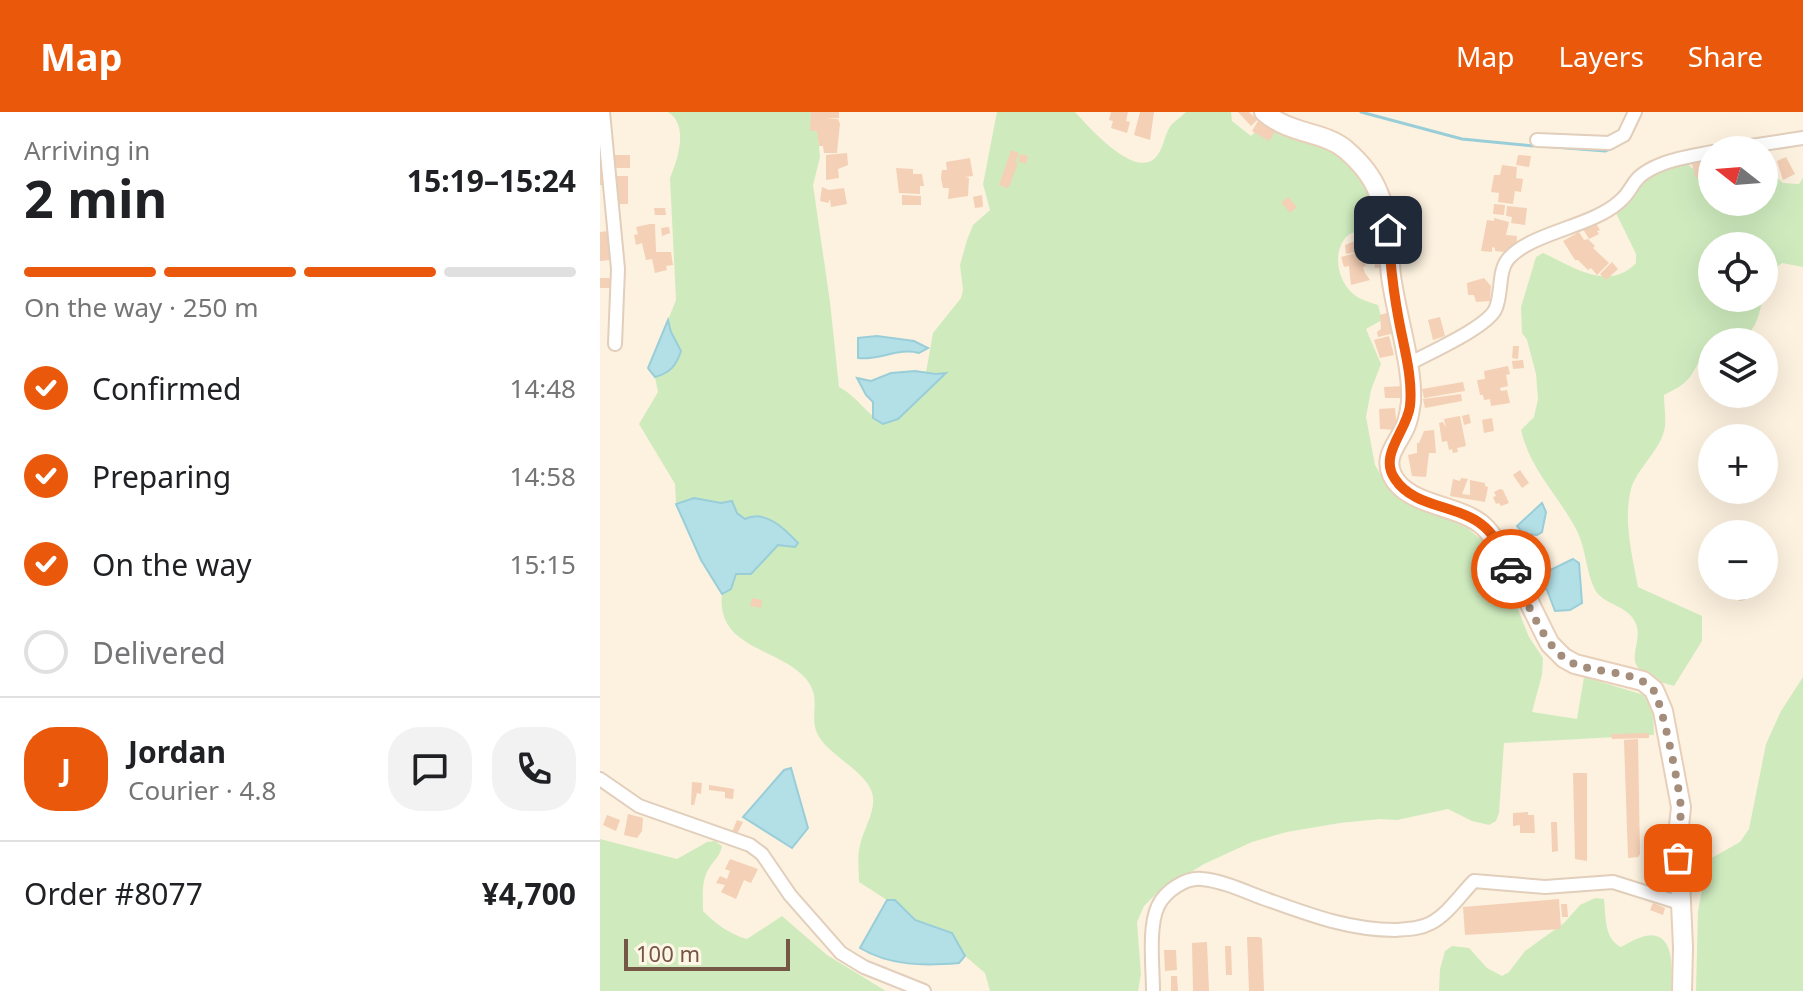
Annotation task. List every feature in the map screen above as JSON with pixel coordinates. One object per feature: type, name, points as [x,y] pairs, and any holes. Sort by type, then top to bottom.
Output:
[{"type":"main road","points":[[1264,112],[1290,128],[1333,140],[1366,171],[1377,189],[1388,230],[1391,274],[1411,397],[1406,425],[1388,464],[1394,479],[1410,492],[1470,517],[1490,533],[1550,644],[1564,658],[1575,664],[1643,681],[1654,690],[1663,711],[1681,807],[1678,836],[1682,991]]},
{"type":"street","points":[[603,112],[618,269],[615,344]]},
{"type":"street","points":[[1537,140],[1609,143],[1624,135],[1635,112]]},
{"type":"street","points":[[1778,142],[1803,138]]},
{"type":"street","points":[[1407,365],[1477,328],[1494,312],[1507,259],[1526,245],[1574,226],[1620,202],[1637,177],[1655,167],[1698,155]]},
{"type":"street","points":[[600,779],[639,806],[750,845],[762,854],[790,895],[841,953],[852,961],[924,991]]},
{"type":"street","points":[[1153,991],[1153,923],[1158,906],[1167,893],[1180,884],[1199,878],[1225,884],[1325,920],[1387,930],[1415,929],[1432,923],[1474,881],[1545,887],[1613,882],[1680,903]]},
{"type":"green space","points":[[668,112],[816,112],[820,157],[813,185],[839,387],[884,424],[907,410],[944,374],[926,372],[933,333],[961,298],[960,265],[967,240],[973,225],[990,210],[983,184],[997,112],[1075,112],[1112,148],[1135,162],[1146,163],[1155,158],[1169,128],[1186,112],[1231,112],[1232,121],[1251,136],[1264,123],[1352,156],[1379,216],[1366,228],[1347,236],[1338,261],[1346,286],[1359,298],[1378,305],[1382,320],[1366,329],[1381,364],[1371,390],[1366,417],[1375,465],[1388,488],[1409,503],[1467,528],[1494,550],[1529,637],[1543,658],[1542,675],[1532,712],[1577,719],[1584,677],[1644,695],[1653,709],[1654,735],[1504,743],[1499,813],[1496,821],[1489,825],[1472,821],[1448,809],[1397,820],[1340,823],[1252,842],[1204,864],[1156,894],[1144,906],[1137,922],[1141,974],[1138,991],[990,991],[985,973],[965,956],[952,933],[915,920],[895,900],[887,900],[859,882],[859,849],[873,803],[870,788],[817,733],[814,694],[807,680],[795,669],[739,637],[729,626],[723,612],[722,594],[731,588],[736,574],[778,545],[795,547],[786,534],[767,518],[753,516],[745,519],[712,501],[676,504],[675,484],[639,424],[658,392],[655,377],[666,374],[674,339],[668,320],[676,300],[670,178],[680,134],[678,125]]},
{"type":"green space","points":[[1679,163],[1687,164],[1698,172],[1698,216],[1778,216],[1778,179],[1783,183],[1799,184],[1803,178],[1803,267],[1782,263],[1778,266],[1778,232],[1698,232],[1698,312],[1759,312],[1752,328],[1698,328],[1698,363],[1689,378],[1664,395],[1663,435],[1630,493],[1628,528],[1638,587],[1702,616],[1702,641],[1674,686],[1649,677],[1637,666],[1636,624],[1628,613],[1595,590],[1577,531],[1531,458],[1521,430],[1534,417],[1538,399],[1536,374],[1527,340],[1522,333],[1521,307],[1536,257],[1543,253],[1579,270],[1602,276],[1614,276],[1636,263],[1636,254],[1616,213],[1643,174]]},
{"type":"green space","points":[[1803,677],[1803,991],[1696,991],[1698,911],[1708,860],[1740,842],[1749,829],[1766,744],[1781,711]]},
{"type":"green space","points":[[600,839],[677,859],[707,842],[715,841],[722,846],[706,875],[703,890],[703,911],[713,920],[747,939],[782,916],[827,955],[886,991],[600,991]]},
{"type":"green space","points":[[1595,898],[1604,899],[1611,939],[1621,947],[1645,936],[1655,936],[1667,945],[1672,973],[1671,991],[1439,991],[1445,951],[1452,946],[1469,948],[1487,968],[1502,976],[1509,972],[1525,951],[1564,923],[1580,905]]},
{"type":"water","points":[[668,320],[681,351],[672,368],[655,377],[648,368]]},
{"type":"water","points":[[877,336],[914,341],[928,348],[919,353],[858,358],[858,338]]},
{"type":"water","points":[[891,373],[946,373],[898,419],[883,424],[873,418],[873,402],[857,378],[871,381]]},
{"type":"water","points":[[694,498],[721,503],[732,501],[737,513],[745,519],[767,519],[798,543],[795,547],[778,545],[751,574],[736,574],[731,589],[722,594],[701,560],[676,504]]},
{"type":"water","points":[[1542,503],[1546,512],[1542,532],[1537,535],[1524,534],[1517,526]]},
{"type":"water","points":[[1573,559],[1579,563],[1582,603],[1570,610],[1555,611],[1547,590],[1534,578]]},
{"type":"water","points":[[791,768],[808,828],[792,848],[743,817],[784,770]]},
{"type":"water","points":[[887,900],[895,900],[915,920],[952,933],[965,956],[959,963],[908,963],[883,958],[860,948]]},
{"type":"building","points":[[811,112],[839,112],[839,118],[825,118],[838,119],[840,124],[837,153],[824,153],[823,146],[819,146],[817,131],[810,131]]},
{"type":"building","points":[[1111,112],[1128,112],[1126,121],[1130,122],[1127,133],[1111,128]]},
{"type":"building","points":[[1140,112],[1154,112],[1150,140],[1134,135]]},
{"type":"building","points":[[1238,112],[1249,112],[1257,120],[1251,126]]},
{"type":"building","points":[[1258,121],[1275,132],[1269,141],[1252,131]]},
{"type":"building","points":[[1011,150],[1019,153],[1015,162],[1018,163],[1007,188],[999,185]]},
{"type":"building","points":[[847,153],[848,165],[838,169],[839,178],[826,180],[826,155]]},
{"type":"building","points":[[1020,154],[1028,156],[1026,164],[1018,161]]},
{"type":"building","points":[[611,155],[630,155],[630,168],[611,168]]},
{"type":"building","points":[[1518,155],[1531,156],[1529,167],[1516,165]]},
{"type":"building","points":[[1786,157],[1795,174],[1783,180],[1778,161]]},
{"type":"building","points":[[970,158],[973,176],[965,177],[969,178],[968,196],[948,199],[949,188],[943,188],[941,178],[942,170],[947,170],[946,162]]},
{"type":"building","points":[[1698,162],[1698,177],[1696,178],[1694,173],[1697,172],[1692,164]]},
{"type":"building","points":[[600,163],[603,163],[603,185],[600,185]]},
{"type":"building","points":[[1502,165],[1517,167],[1516,178],[1523,179],[1521,192],[1515,191],[1513,204],[1498,202],[1499,193],[1491,192],[1494,175],[1500,175]]},
{"type":"building","points":[[896,168],[913,169],[913,174],[922,174],[924,186],[920,186],[920,194],[899,193]]},
{"type":"building","points":[[616,176],[628,176],[628,204],[616,204],[611,179],[616,179]]},
{"type":"building","points":[[822,187],[829,190],[844,188],[847,204],[831,207],[830,199],[828,203],[820,201]]},
{"type":"building","points":[[902,195],[921,196],[921,205],[902,205]]},
{"type":"building","points":[[982,195],[983,207],[975,208],[973,197]]},
{"type":"building","points":[[1288,197],[1297,207],[1290,213],[1281,202]]},
{"type":"building","points":[[1494,204],[1505,205],[1504,215],[1493,214]]},
{"type":"building","points":[[1507,206],[1527,208],[1525,225],[1511,223],[1512,217],[1506,216]]},
{"type":"building","points":[[654,208],[665,208],[666,215],[655,215]]},
{"type":"building","points":[[1494,218],[1509,222],[1506,235],[1517,236],[1516,253],[1495,251],[1492,247],[1492,252],[1481,251],[1487,220],[1494,221]]},
{"type":"building","points":[[1595,222],[1599,234],[1589,239],[1583,229]]},
{"type":"building","points":[[655,224],[656,252],[671,252],[673,265],[655,273],[652,259],[646,260],[642,243],[636,245],[634,235],[638,234],[636,227]]},
{"type":"building","points":[[1381,226],[1382,247],[1346,254],[1345,245],[1363,238],[1362,234],[1370,232],[1370,227]]},
{"type":"building","points":[[669,227],[670,233],[662,236],[661,228]]},
{"type":"building","points":[[608,231],[610,260],[600,261],[600,232]]},
{"type":"building","points":[[1579,232],[1609,263],[1597,275],[1591,268],[1588,270],[1575,260],[1563,241]]},
{"type":"building","points":[[1359,252],[1370,280],[1351,285],[1349,266],[1344,267],[1341,257]]},
{"type":"building","points":[[1381,256],[1382,267],[1375,268],[1374,257]]},
{"type":"building","points":[[1612,262],[1618,269],[1606,280],[1600,274]]},
{"type":"building","points":[[600,278],[614,278],[614,288],[600,288]]},
{"type":"building","points":[[1484,278],[1491,286],[1490,301],[1476,302],[1474,295],[1468,295],[1467,283]]},
{"type":"building","points":[[1390,312],[1395,333],[1378,337],[1380,315]]},
{"type":"building","points":[[1440,317],[1445,336],[1433,340],[1428,320]]},
{"type":"building","points":[[1389,336],[1394,355],[1380,358],[1374,340]]},
{"type":"building","points":[[1513,346],[1519,346],[1518,359],[1512,358]]},
{"type":"building","points":[[1523,360],[1524,368],[1513,369],[1512,361]]},
{"type":"building","points":[[1508,366],[1508,386],[1500,388],[1501,391],[1507,390],[1510,403],[1491,406],[1490,399],[1484,400],[1480,395],[1477,380],[1485,379],[1484,371]]},
{"type":"building","points":[[1463,382],[1465,391],[1424,398],[1422,389]]},
{"type":"building","points":[[1405,386],[1405,398],[1385,398],[1384,387]]},
{"type":"building","points":[[1461,394],[1462,401],[1425,408],[1423,399]]},
{"type":"building","points":[[1395,408],[1397,430],[1380,429],[1379,409]]},
{"type":"building","points":[[1469,414],[1471,423],[1464,425],[1462,416]]},
{"type":"building","points":[[1460,416],[1466,446],[1457,448],[1458,452],[1453,453],[1447,441],[1442,442],[1439,423],[1443,422],[1446,428],[1444,419]]},
{"type":"building","points":[[1492,418],[1494,431],[1484,433],[1482,420]]},
{"type":"building","points":[[1434,430],[1436,453],[1429,453],[1426,477],[1412,476],[1408,455],[1417,453],[1417,443],[1424,431]]},
{"type":"building","points":[[1520,470],[1529,483],[1522,488],[1513,475]]},
{"type":"building","points":[[1461,478],[1468,479],[1462,494],[1470,495],[1470,480],[1485,483],[1488,487],[1485,502],[1450,496],[1453,479],[1460,481]]},
{"type":"building","points":[[1500,489],[1509,503],[1501,506],[1496,504],[1493,497],[1496,496],[1494,492]]},
{"type":"building","points":[[752,598],[762,600],[761,608],[750,606]]},
{"type":"building","points":[[1649,733],[1649,738],[1612,739],[1611,734]]},
{"type":"building","points":[[1638,739],[1640,854],[1628,858],[1624,740]]},
{"type":"building","points":[[1573,773],[1587,773],[1587,861],[1575,859]]},
{"type":"building","points":[[692,782],[702,783],[701,794],[697,793],[694,805],[691,805]]},
{"type":"building","points":[[709,785],[734,789],[733,799],[725,798],[725,792],[709,790]]},
{"type":"building","points":[[1528,812],[1528,815],[1534,815],[1535,833],[1520,833],[1520,825],[1513,826],[1513,813]]},
{"type":"building","points":[[628,814],[643,818],[642,831],[637,838],[624,835]]},
{"type":"building","points":[[607,815],[620,820],[616,831],[603,825]]},
{"type":"building","points":[[737,820],[743,822],[737,834],[732,832]]},
{"type":"building","points":[[1551,822],[1557,822],[1558,851],[1552,852]]},
{"type":"building","points":[[730,859],[758,869],[751,883],[744,880],[736,899],[721,892],[725,885],[716,883],[720,876],[727,879],[730,871],[725,869]]},
{"type":"building","points":[[1559,899],[1561,929],[1465,935],[1463,907]]},
{"type":"building","points":[[1653,903],[1665,908],[1663,915],[1650,910]]},
{"type":"building","points":[[1561,904],[1567,904],[1568,917],[1562,917]]},
{"type":"building","points":[[1247,937],[1262,939],[1264,991],[1249,991]]},
{"type":"building","points":[[1207,942],[1209,991],[1193,991],[1192,943]]},
{"type":"building","points":[[1225,946],[1231,946],[1232,975],[1226,975]]},
{"type":"building","points":[[1164,950],[1176,950],[1177,970],[1165,971]]},
{"type":"building","points":[[1171,976],[1177,976],[1178,991],[1171,991]]},
{"type":"waterway","points":[[1361,112],[1462,139],[1533,146]]},
{"type":"waterway","points":[[1541,146],[1605,151],[1613,148]]},
{"type":"way so far","points":[[1511,569],[1550,644],[1564,658],[1575,664],[1643,681],[1654,690],[1663,711],[1681,807],[1678,858]]},
{"type":"route","points":[[1388,230],[1391,274],[1411,397],[1406,425],[1388,464],[1394,479],[1410,492],[1482,524],[1498,543],[1511,569]]}]
